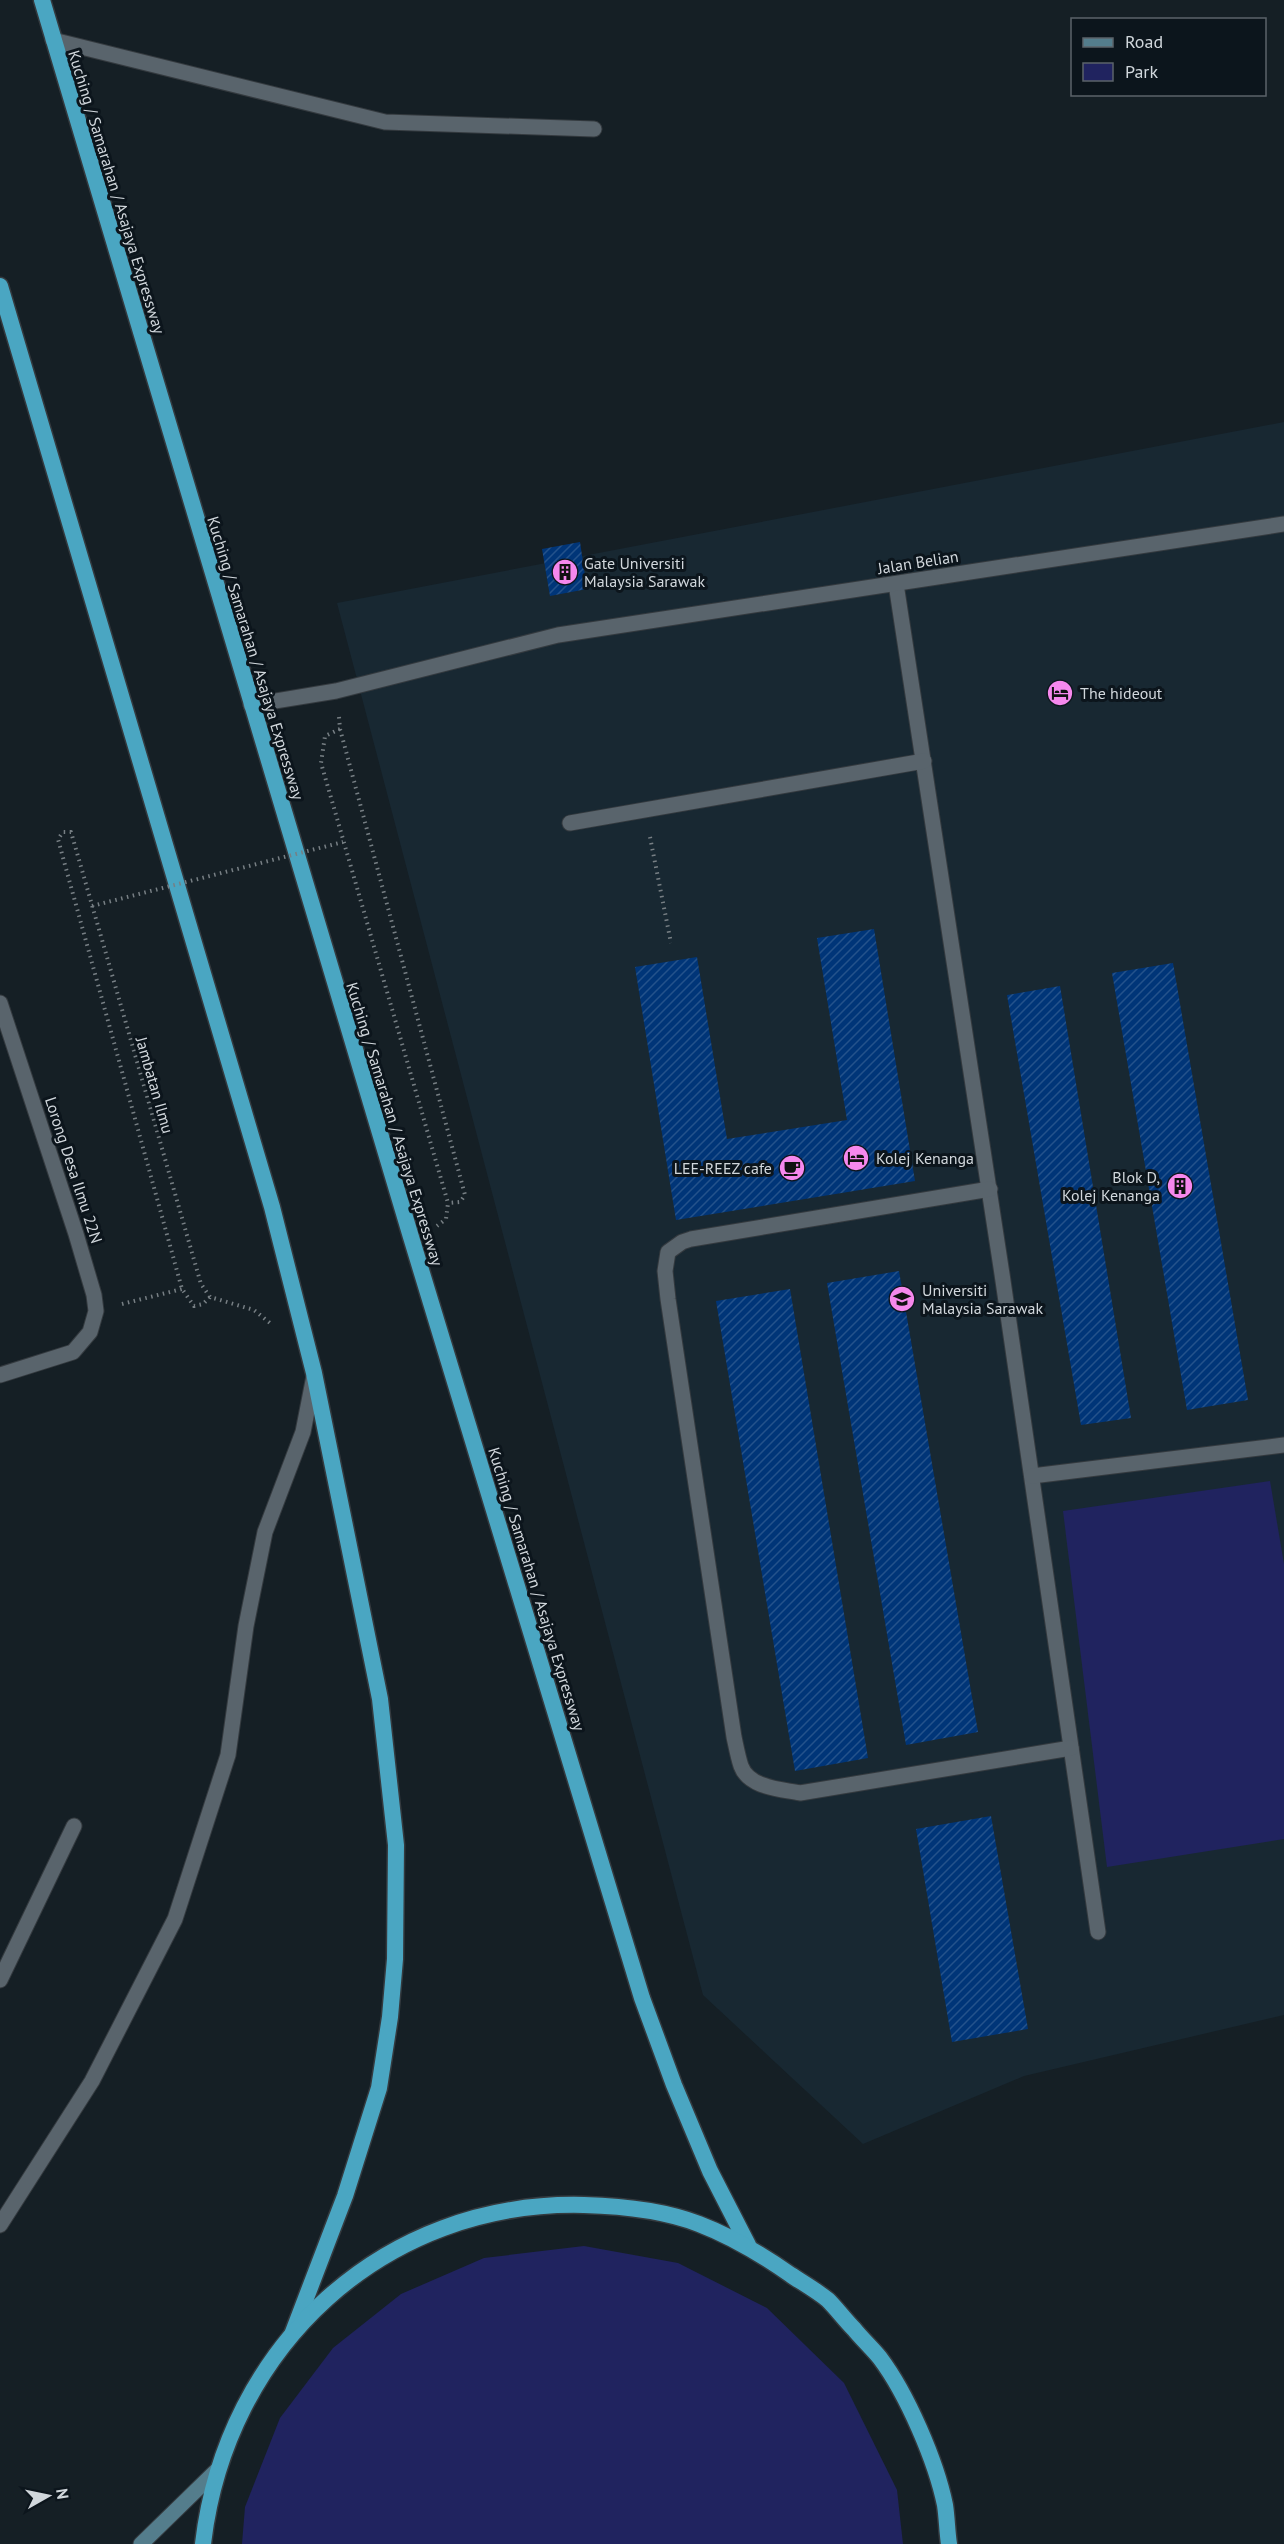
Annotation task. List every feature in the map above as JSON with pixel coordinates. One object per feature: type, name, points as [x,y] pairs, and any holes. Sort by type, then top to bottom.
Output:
[{"type":"highway","name":"Kuching / Samarahan / Asajaya Expressway","points":[[42,0],[251,705],[642,1998],[674,2085],[710,2171],[748,2245]]},
{"type":"highway","name":"Kuching / Samarahan / Asajaya Expressway","points":[[0,286],[272,1207],[314,1373],[380,1699],[396,1845],[395,1959],[390,2017],[379,2088],[345,2196],[293,2332]]},
{"type":"highway","name":"Kuching / Samarahan / Asajaya Expressway","points":[[203,2544],[206,2516],[217,2470],[231,2432],[248,2397],[269,2363],[293,2332],[347,2281],[409,2242],[478,2216],[552,2204],[624,2206],[696,2223],[748,2245],[828,2300],[881,2359],[920,2428],[945,2504],[949,2544]]},
{"type":"main road","points":[[141,2544],[217,2470]]},
{"type":"street","points":[[53,40],[385,122],[594,129]]},
{"type":"street","name":"Jalan Belian","points":[[251,705],[336,691],[558,635],[1284,524]]},
{"type":"street","points":[[896,584],[990,1189],[1098,1932]]},
{"type":"street","points":[[570,823],[924,761]]},
{"type":"street","name":"Lorong Desa Ilmu 22N","points":[[0,1003],[76,1234],[94,1294],[96,1311]]},
{"type":"street","points":[[990,1189],[682,1242],[668,1252],[665,1271],[668,1299],[734,1737],[741,1768],[751,1779],[767,1787],[800,1793],[1071,1748]]},
{"type":"street","points":[[0,1375],[65,1356],[79,1346],[90,1332],[96,1311]]},
{"type":"street","points":[[0,2225],[92,2080],[175,1919],[228,1755],[246,1626],[265,1532],[303,1432],[314,1373]]},
{"type":"street","points":[[1032,1476],[1284,1445]]},
{"type":"street","points":[[0,1980],[74,1826]]},
{"type":"path","points":[[336,691],[340,729],[465,1195],[460,1202],[448,1203],[321,763],[325,736],[340,729]]},
{"type":"path","points":[[644,810],[671,943]]},
{"type":"path","name":"Jambatan Ilmu","points":[[182,1288],[58,839],[63,832],[71,832],[195,1270],[210,1297]]},
{"type":"path","points":[[92,906],[343,842]]},
{"type":"path","points":[[96,1311],[182,1288],[194,1306],[203,1304],[210,1297],[254,1310],[278,1329]]},
{"type":"shaded area","name":"Universiti Malaysia Sarawak","points":[[1284,422],[1284,2015],[1024,2076],[863,2144],[703,1995],[337,603]]},
{"type":"green space","points":[[1270,1481],[1284,1564],[1284,1839],[1107,1867],[1063,1511]]},
{"type":"green space","points":[[584,2246],[678,2263],[767,2308],[844,2383],[897,2490],[903,2544],[242,2544],[245,2507],[280,2418],[333,2348],[401,2294],[484,2258]]},
{"type":"building","name":"Gate Universiti Malaysia Sarawak","points":[[580,542],[587,589],[550,596],[542,549]]},
{"type":"building","points":[[874,929],[915,1181],[676,1220],[635,967],[697,957],[727,1139],[847,1120],[817,938]]},
{"type":"building","name":"Blok D, Kolej Kenanga","points":[[1173,963],[1248,1400],[1187,1410],[1112,973]]},
{"type":"building","points":[[1060,986],[1131,1418],[1081,1425],[1007,995]]},
{"type":"building","points":[[899,1271],[978,1732],[906,1745],[827,1283]]},
{"type":"building","points":[[790,1289],[868,1758],[795,1771],[716,1301]]},
{"type":"building","points":[[991,1816],[1028,2029],[952,2042],[916,1829]]},
{"type":"place","name":"Gate Universiti Malaysia Sarawak","points":[[565,572]]},
{"type":"place","name":"The hideout","points":[[1060,693]]},
{"type":"place","name":"Kolej Kenanga","points":[[856,1158]]},
{"type":"place","name":"LEE-REEZ cafe","points":[[792,1168]]},
{"type":"place","name":"Blok D, Kolej Kenanga","points":[[1180,1186]]},
{"type":"place","name":"Universiti Malaysia Sarawak","points":[[902,1299]]}]
